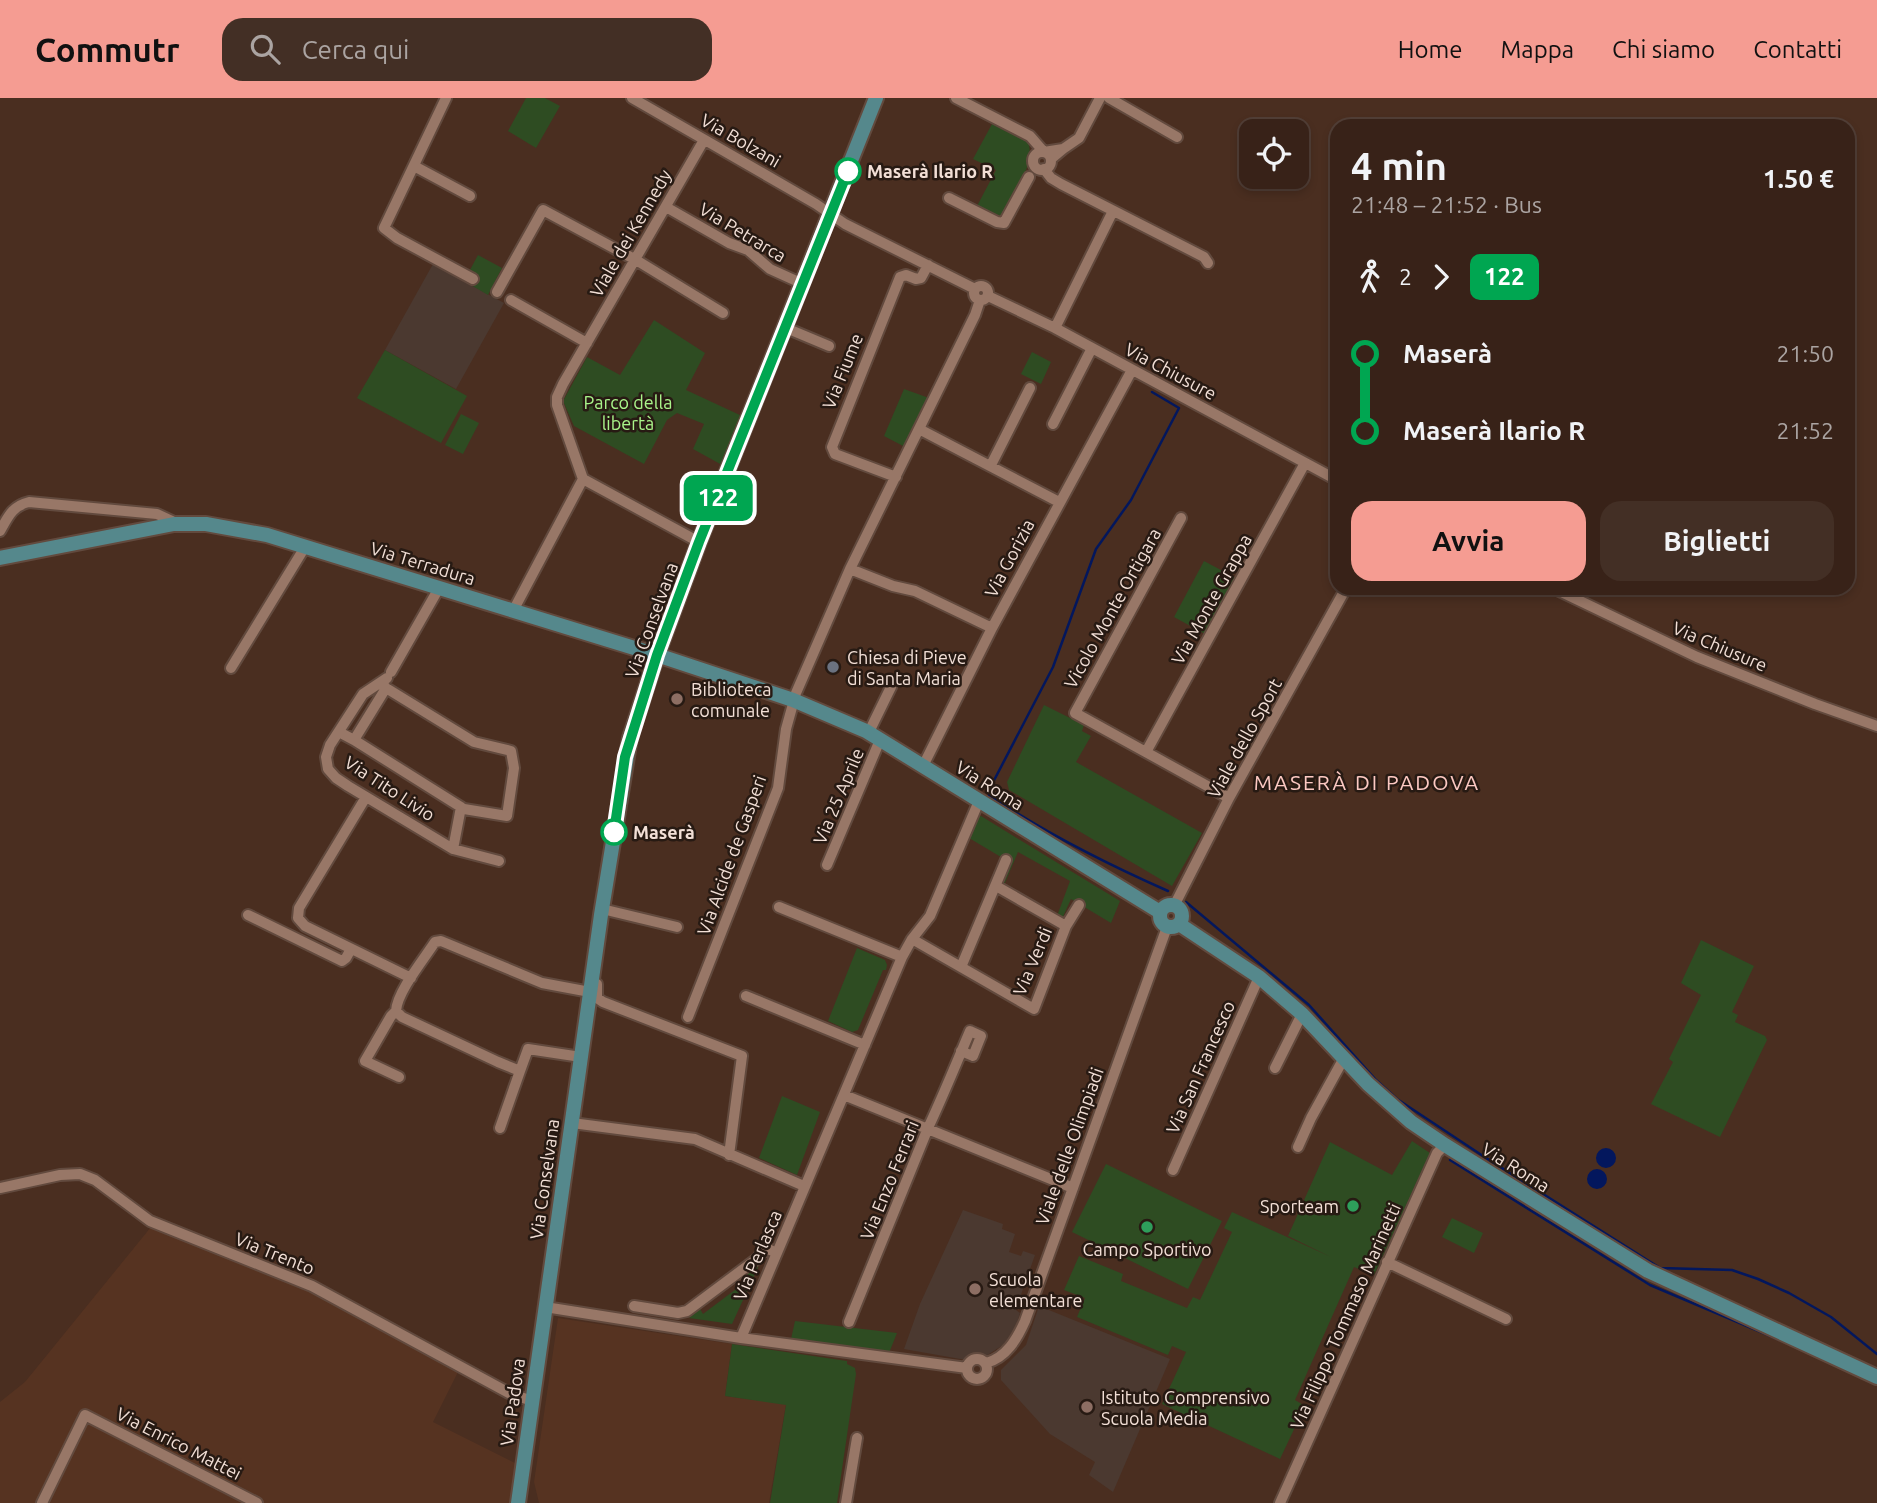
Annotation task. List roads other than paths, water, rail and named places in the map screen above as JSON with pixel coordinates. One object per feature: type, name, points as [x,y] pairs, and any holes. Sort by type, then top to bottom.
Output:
[{"type":"main road","name":"Via Conselvana","points":[[545,1307],[625,757],[657,655],[699,542],[876,98]]},
{"type":"main road","name":"Via Terradura","points":[[0,558],[174,524],[228,526],[267,535],[657,655],[793,700]]},
{"type":"main road","name":"Via Roma","points":[[793,700],[874,736],[979,801],[1167,909]]},
{"type":"main road","points":[[1167,909],[1161,923],[1173,926]]},
{"type":"main road","name":"Via Roma","points":[[1173,926],[1259,977],[1302,1014],[1390,1103],[1445,1145],[1660,1277],[1877,1377]]},
{"type":"main road","name":"Via Padova","points":[[518,1503],[545,1307]]},
{"type":"street","points":[[446,98],[384,228],[397,238],[473,279]]},
{"type":"street","name":"Via Bolzani","points":[[632,98],[831,215]]},
{"type":"street","points":[[654,111],[660,98]]},
{"type":"street","points":[[956,98],[1030,136],[1051,178],[1204,257],[1208,262]]},
{"type":"street","points":[[948,198],[1004,223],[1029,177],[1042,162],[1079,138],[1100,98]]},
{"type":"street","points":[[1109,98],[1177,137]]},
{"type":"street","name":"Viale dei Kennedy","points":[[583,479],[557,405],[557,397],[704,140]]},
{"type":"street","points":[[414,166],[470,196]]},
{"type":"street","name":"Via Petrarca","points":[[666,207],[729,243],[748,250],[769,269],[803,284]]},
{"type":"street","points":[[496,292],[543,210],[636,260],[723,313]]},
{"type":"street","points":[[1055,328],[1113,211]]},
{"type":"street","name":"Via Chiusure","points":[[831,215],[975,289],[979,286],[986,288],[984,298],[1055,328],[1330,476]]},
{"type":"street","name":"Via Fiume","points":[[895,477],[835,454],[832,447],[900,277],[905,275],[921,278],[928,265]]},
{"type":"street","points":[[793,700],[850,569],[984,298]]},
{"type":"street","points":[[511,300],[587,344]]},
{"type":"street","points":[[786,328],[829,346]]},
{"type":"street","points":[[1054,424],[1092,348]]},
{"type":"street","name":"Via Gorizia","points":[[923,766],[992,628],[1132,370]]},
{"type":"street","points":[[991,465],[1030,388]]},
{"type":"street","points":[[919,429],[1059,502]]},
{"type":"street","name":"Via Monte Grappa","points":[[1146,752],[1305,463]]},
{"type":"street","points":[[513,611],[583,479],[699,542]]},
{"type":"street","name":"Via Terradura","points":[[0,531],[12,510],[29,502],[157,514],[174,524]]},
{"type":"street","name":"Vicolo Monte Ortigara","points":[[1146,752],[1075,713],[1181,518]]},
{"type":"street","points":[[231,668],[305,547]]},
{"type":"street","points":[[850,569],[893,586],[915,591],[992,628]]},
{"type":"street","name":"Via Tito Livio","points":[[439,588],[386,680],[363,694],[339,732],[326,757],[328,768],[336,778],[453,849],[499,861]]},
{"type":"street","name":"Viale dello Sport","points":[[1167,909],[1342,595]]},
{"type":"street","name":"Via Chiusure","points":[[1568,595],[1697,657],[1877,726]]},
{"type":"street","points":[[339,732],[461,807],[507,816],[514,768],[511,751],[474,741],[386,680],[355,740]]},
{"type":"street","points":[[874,736],[891,687]]},
{"type":"street","name":"Via Alcide de Gasperi","points":[[688,1017],[778,788],[793,700]]},
{"type":"street","name":"Via 25 Aprile","points":[[827,865],[874,736]]},
{"type":"street","points":[[1146,752],[1229,798]]},
{"type":"street","points":[[366,797],[298,912],[298,918],[305,926],[411,978]]},
{"type":"street","name":"Via Perlasca","points":[[741,1338],[902,957],[930,916],[979,801]]},
{"type":"street","points":[[453,849],[461,807]]},
{"type":"street","points":[[961,967],[1006,860]]},
{"type":"street","name":"Via Verdi","points":[[912,939],[1034,1009],[1066,926],[996,886]]},
{"type":"street","points":[[1066,926],[1079,905]]},
{"type":"street","points":[[779,907],[902,957]]},
{"type":"street","points":[[602,909],[677,928]]},
{"type":"street","points":[[248,915],[342,961],[351,949]]},
{"type":"street","name":"Viale delle Olimpiadi","points":[[986,1363],[1006,1352],[1020,1333],[1173,926]]},
{"type":"street","points":[[399,1077],[365,1060],[396,1011],[411,978],[435,942],[441,942],[542,983],[590,992]]},
{"type":"street","points":[[594,968],[598,976],[596,994],[599,1000],[742,1056],[729,1155]]},
{"type":"street","name":"Via San Francesco","points":[[1173,1170],[1259,977]]},
{"type":"street","points":[[746,996],[865,1045]]},
{"type":"street","points":[[396,1011],[414,1023],[520,1070]]},
{"type":"street","points":[[1275,1068],[1302,1014]]},
{"type":"street","points":[[500,1128],[528,1049],[581,1057]]},
{"type":"street","name":"Via Enzo Ferrari","points":[[849,1322],[961,1051]]},
{"type":"street","points":[[1298,1147],[1344,1058]]},
{"type":"street","points":[[844,1095],[1073,1188]]},
{"type":"street","points":[[572,1123],[695,1139],[804,1186]]},
{"type":"street","name":"Via Filippo Tommaso Marinetti","points":[[1280,1503],[1437,1153],[1445,1145]]},
{"type":"street","name":"Via Trento","points":[[0,1188],[60,1175],[80,1174],[95,1180],[150,1221],[312,1286],[509,1393],[532,1401]]},
{"type":"street","points":[[634,1306],[678,1313],[687,1311],[758,1258],[762,1252],[768,1249],[775,1257]]},
{"type":"street","points":[[1387,1262],[1506,1319]]},
{"type":"street","points":[[545,1307],[741,1338],[967,1368]]},
{"type":"street","points":[[975,1359],[981,1359],[986,1363],[987,1372],[979,1379],[970,1376],[967,1368],[975,1359]]},
{"type":"street","name":"Via Enrico Mattei","points":[[73,1409],[257,1503]]},
{"type":"street","points":[[42,1503],[85,1415]]},
{"type":"street","points":[[846,1503],[857,1438]]},
{"type":"waterway","points":[[1152,392],[1179,408],[1131,500],[1096,549],[1053,667],[989,790],[989,795],[1077,847],[1168,891]]},
{"type":"waterway","points":[[1186,902],[1309,1005],[1376,1080],[1397,1099],[1483,1156],[1660,1268],[1732,1270],[1758,1279],[1831,1317],[1877,1354]]},
{"type":"waterway","points":[[1450,1160],[1650,1285],[1794,1346]]},
{"type":"place","name":"Maserà Ilario R","points":[[848,171]]},
{"type":"place","name":"Chiesa di Pieve di Santa Maria","points":[[833,667]]},
{"type":"place","name":"Biblioteca comunale","points":[[677,699]]},
{"type":"place","name":"Maserà","points":[[614,832]]},
{"type":"place","name":"Sporteam","points":[[1353,1206]]},
{"type":"place","name":"Campo Sportivo","points":[[1147,1227]]},
{"type":"place","name":"Scuola elementare","points":[[975,1289]]},
{"type":"place","name":"Istituto Comprensivo Scuola Media","points":[[1087,1407]]},
{"type":"district","name":"MASERÀ DI PADOVA","points":[[1367,782]]},
{"type":"park label","name":"Parco della libertà","points":[[628,412]]}]
